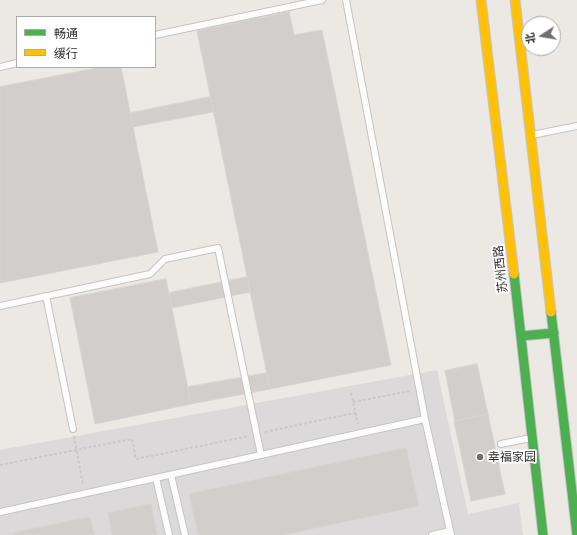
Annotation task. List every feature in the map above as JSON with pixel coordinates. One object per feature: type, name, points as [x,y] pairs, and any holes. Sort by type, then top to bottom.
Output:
[{"type":"main road","name":"苏州西路","points":[[482,0],[543,535]]},
{"type":"main road","points":[[515,0],[532,135],[577,535]]},
{"type":"main road","points":[[521,336],[554,333]]},
{"type":"lane","points":[[156,35],[322,0]]},
{"type":"lane","points":[[346,0],[419,389],[451,533],[432,535]]},
{"type":"lane","points":[[0,67],[16,63]]},
{"type":"lane","points":[[532,135],[577,126]]},
{"type":"lane","points":[[0,306],[150,274],[165,260],[218,248],[261,455]]},
{"type":"lane","points":[[46,296],[73,429]]},
{"type":"lane","points":[[0,512],[425,419]]},
{"type":"lane","points":[[501,444],[532,438]]},
{"type":"lane","points":[[171,474],[185,535]]},
{"type":"lane","points":[[156,478],[169,535]]},
{"type":"path","points":[[353,402],[419,389]]},
{"type":"path","points":[[351,393],[360,433]]},
{"type":"path","points":[[0,465],[132,439],[136,459],[355,413]]},
{"type":"path","points":[[73,429],[85,493]]},
{"type":"shaded area","points":[[437,370],[468,514],[519,503],[523,535],[0,535],[0,450]]},
{"type":"building","points":[[289,12],[294,35],[322,30],[391,365],[270,389],[197,31]]},
{"type":"building","points":[[97,68],[121,68],[158,252],[0,283],[0,87]]},
{"type":"building","points":[[210,97],[213,112],[133,127],[131,113]]},
{"type":"building","points":[[247,277],[250,292],[172,308],[169,293]]},
{"type":"building","points":[[166,279],[191,404],[95,424],[70,298]]},
{"type":"building","points":[[477,364],[488,414],[455,421],[445,371]]},
{"type":"building","points":[[267,373],[270,389],[191,404],[188,387]]},
{"type":"building","name":"幸福家园","points":[[488,414],[505,494],[471,501],[454,421]]},
{"type":"building","points":[[406,448],[419,506],[283,535],[198,535],[189,494]]},
{"type":"building","points":[[151,504],[157,535],[112,535],[108,513]]},
{"type":"building","points":[[90,517],[94,535],[13,535],[13,533]]},
{"type":"traffic: fast","points":[[514,274],[543,535]]},
{"type":"traffic: fast","points":[[551,312],[577,535]]},
{"type":"traffic: fast","points":[[521,336],[554,333]]},
{"type":"traffic: slow","points":[[481,0],[514,274]]},
{"type":"traffic: slow","points":[[515,0],[551,312]]},
{"type":"place","name":"幸福家园","points":[[480,457]]}]
